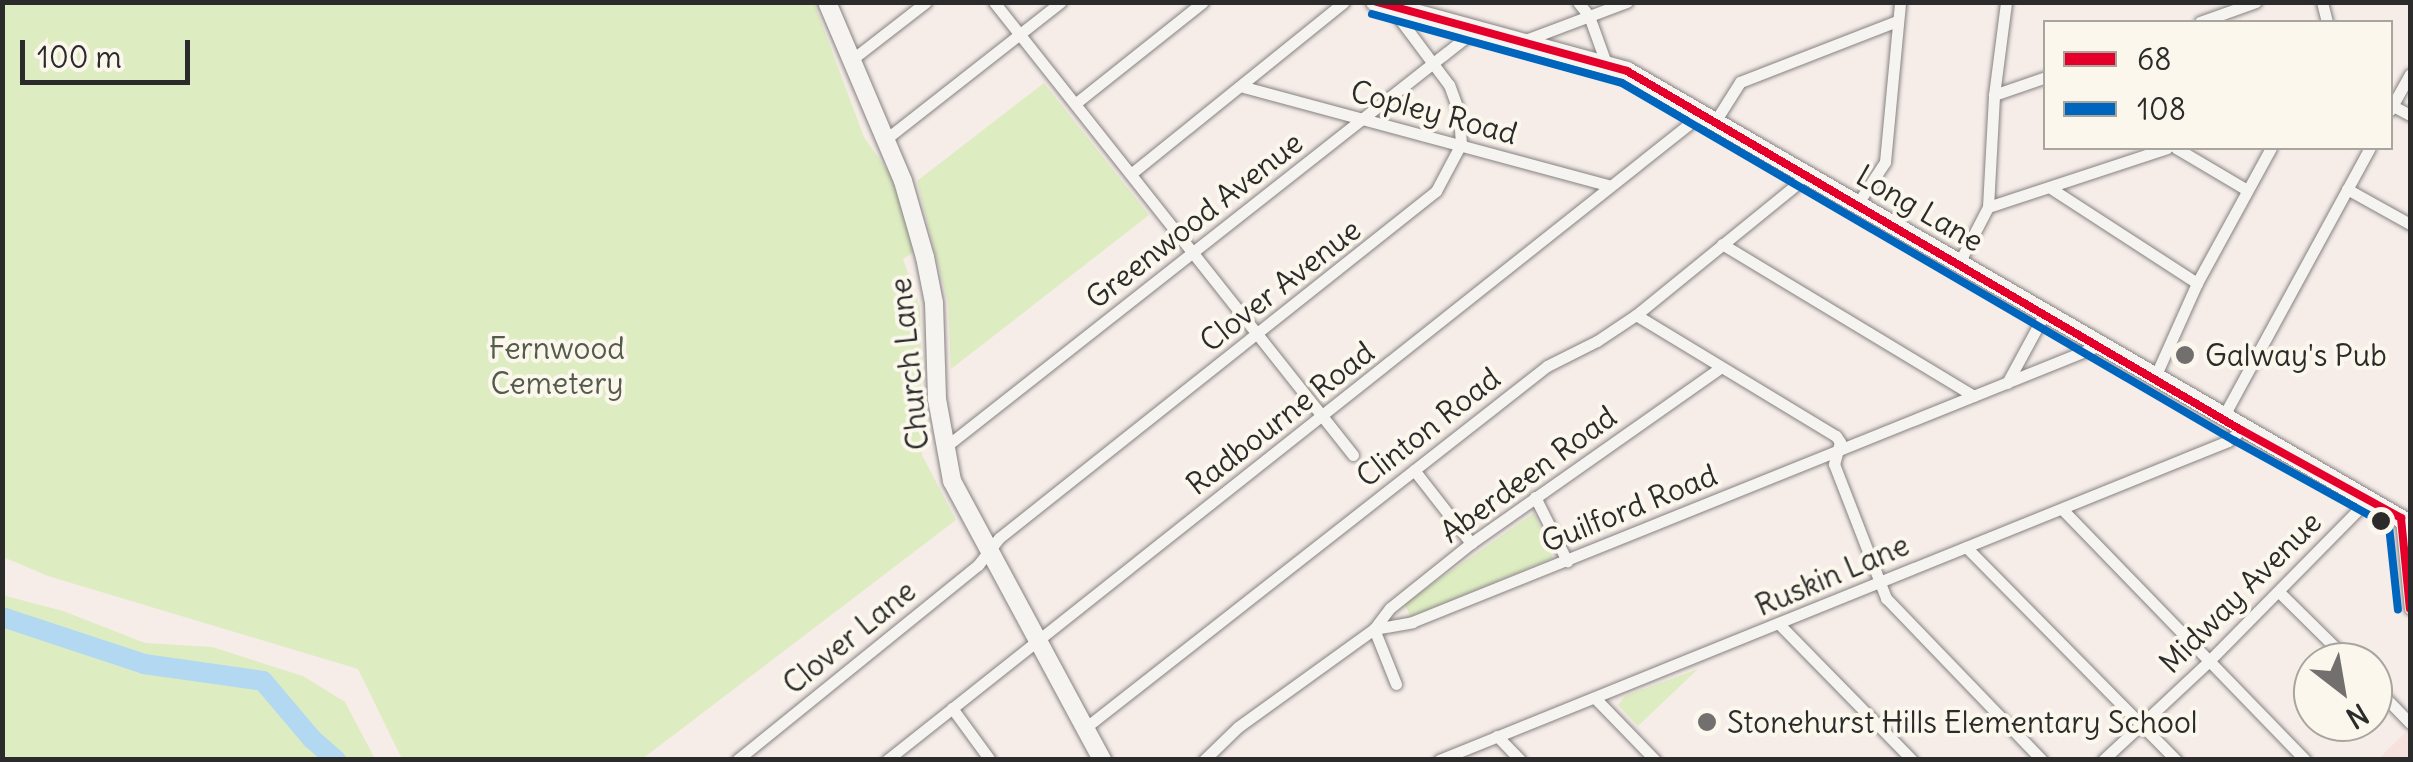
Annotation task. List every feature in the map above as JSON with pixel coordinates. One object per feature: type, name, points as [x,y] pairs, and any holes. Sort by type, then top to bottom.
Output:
[{"type":"street","name":"Church Lane","points":[[828,2],[903,181],[934,302],[937,398],[952,481],[1102,760]]},
{"type":"street","points":[[850,62],[926,2]]},
{"type":"street","points":[[994,2],[1353,455]]},
{"type":"street","points":[[886,139],[1061,2]]},
{"type":"street","points":[[1076,103],[1203,2]]},
{"type":"street","points":[[1132,174],[1244,87],[1344,2]]},
{"type":"street","points":[[1578,2],[1589,16],[1606,62]]},
{"type":"street","points":[[1520,42],[1627,2]]},
{"type":"street","points":[[1858,203],[1885,162],[1900,2]]},
{"type":"street","points":[[1959,262],[1988,207],[1994,96],[2006,2]]},
{"type":"street","points":[[2206,20],[2256,2]]},
{"type":"street","points":[[1384,4],[1433,62],[1456,100],[1461,144]]},
{"type":"street","name":"Long Lane","points":[[1384,4],[1474,31],[1606,62],[1709,117],[2241,430],[2406,521]]},
{"type":"street","name":"Radbourne Road","points":[[887,760],[1610,186],[1709,117],[1740,82],[1897,21]]},
{"type":"street","name":"Greenwood Avenue","points":[[944,448],[1474,31]]},
{"type":"street","points":[[2393,106],[2410,74]]},
{"type":"street","points":[[1994,96],[2043,78]]},
{"type":"street","name":"Copley Road","points":[[1244,87],[1610,186]]},
{"type":"street","name":"Clover Avenue","points":[[989,551],[999,538],[1422,204],[1444,182],[1461,144]]},
{"type":"street","points":[[1988,207],[2160,150]]},
{"type":"street","points":[[2179,150],[2247,190]]},
{"type":"street","points":[[2155,377],[2197,282],[2270,150]]},
{"type":"street","points":[[2222,418],[2369,150]]},
{"type":"street","name":"Clinton Road","points":[[1086,728],[1547,366],[1598,341],[1636,315],[1796,186],[1804,173]]},
{"type":"street","points":[[2052,189],[2197,282]]},
{"type":"street","points":[[2347,189],[2410,224]]},
{"type":"street","points":[[1722,244],[1974,396]]},
{"type":"street","points":[[2007,383],[2046,313]]},
{"type":"street","points":[[1636,315],[1836,436],[1839,449],[1834,464],[1886,598],[2042,760]]},
{"type":"street","name":"Guilford Road","points":[[1204,760],[1238,727],[1374,629],[1412,622],[2100,345]]},
{"type":"street","name":"Aberdeen Road","points":[[1374,629],[1390,608],[1471,542],[1720,368]]},
{"type":"street","name":"Ruskin Lane","points":[[1439,760],[2228,442],[2241,430]]},
{"type":"street","points":[[1414,470],[1471,542]]},
{"type":"street","points":[[1535,497],[1567,561]]},
{"type":"street","name":"Midway Avenue","points":[[2103,760],[2208,662],[2368,500]]},
{"type":"street","points":[[2062,510],[2306,760]]},
{"type":"street","points":[[2406,521],[2410,609]]},
{"type":"street","points":[[1966,547],[2176,760]]},
{"type":"street","name":"Clover Lane","points":[[737,760],[978,565],[989,551]]},
{"type":"street","points":[[2279,592],[2330,642]]},
{"type":"street","points":[[1779,624],[1912,760]]},
{"type":"street","points":[[1374,629],[1396,684]]},
{"type":"street","points":[[1595,698],[1655,760]]},
{"type":"street","points":[[952,708],[990,760]]},
{"type":"street","points":[[1497,736],[1520,760]]},
{"type":"shaded area","points":[[2410,728],[2410,759],[2377,760]]},
{"type":"green space","name":"Fernwood Cemetery","points":[[3,3],[814,3],[864,137],[891,176],[911,239],[914,252],[903,259],[920,307],[922,455],[956,520],[642,759],[402,759],[358,669],[48,576],[3,557]]},
{"type":"green space","points":[[1044,83],[1149,215],[951,369],[948,303],[917,181]]},
{"type":"green space","points":[[1534,513],[1553,558],[1411,617],[1404,604]]},
{"type":"green space","points":[[2,595],[63,611],[145,643],[212,647],[303,676],[345,702],[375,759],[3,759]]},
{"type":"green space","points":[[1698,669],[1638,726],[1618,705],[1625,696]]},
{"type":"waterway","points":[[2,617],[144,664],[263,681],[312,739],[336,760]]},
{"type":"transit line","name":"68","points":[[1377,2],[1627,71],[2241,430],[2401,518],[2410,609]]},
{"type":"transit line","name":"108","points":[[1372,14],[1622,83],[2235,441],[2389,526],[2398,610]]},
{"type":"place","name":"Galway's Pub","points":[[2185,355]]},
{"type":"place","name":"Stonehurst Hills Elementary School","points":[[1707,722]]}]
